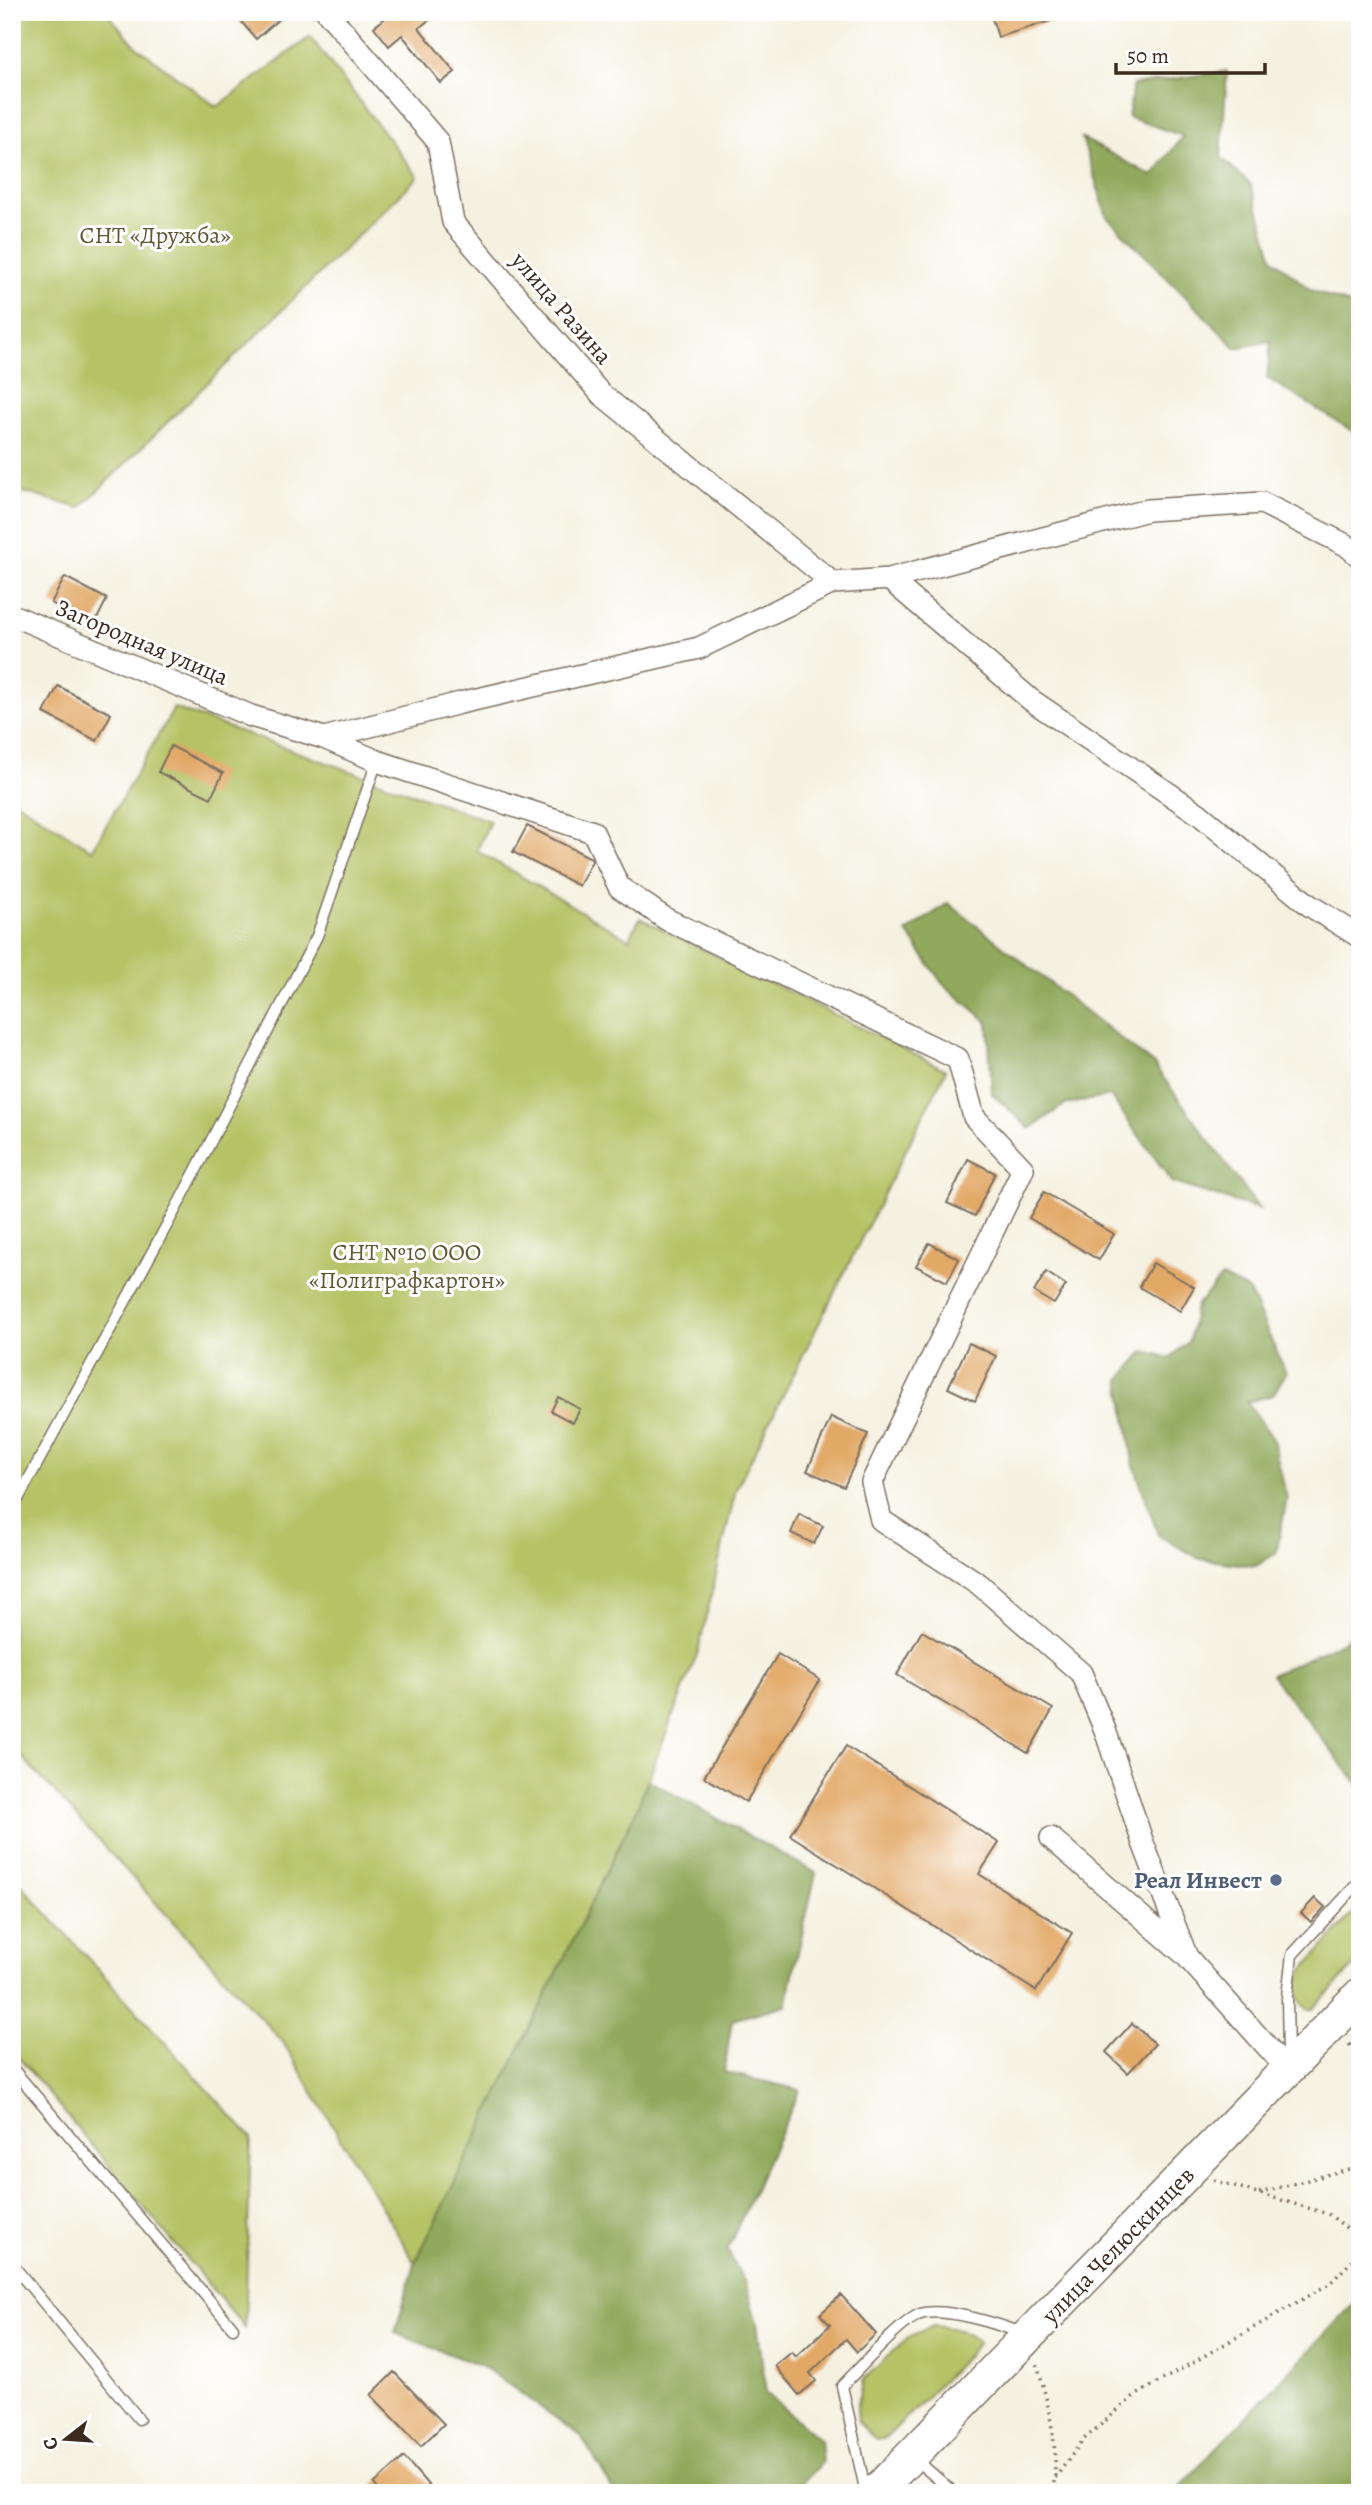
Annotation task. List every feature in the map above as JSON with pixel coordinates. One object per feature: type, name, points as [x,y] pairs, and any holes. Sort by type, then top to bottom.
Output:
[{"type":"main road","name":"улица Челюскинцев","points":[[875,2493],[1360,1995]]},
{"type":"street","name":"улица Разина","points":[[327,12],[438,142],[453,222],[601,394],[833,583]]},
{"type":"street","points":[[324,738],[460,703],[699,648],[833,583],[889,579],[1148,510],[1262,503],[1346,545],[1360,557]]},
{"type":"street","points":[[889,579],[1031,700],[1199,814],[1309,905],[1360,937]]},
{"type":"street","name":"Загородная улица","points":[[12,615],[251,716],[324,738],[377,761],[593,832],[619,887],[666,919],[958,1059],[974,1117],[1023,1169],[872,1482],[881,1520],[979,1584],[1081,1673],[1105,1730],[1143,1843],[1188,1956]]},
{"type":"street","points":[[1051,1838],[1188,1956],[1288,2070]]},
{"type":"lane","points":[[12,1510],[181,1199],[317,936],[377,761]]},
{"type":"lane","points":[[1288,2070],[1287,1996],[1292,1955],[1360,1881]]},
{"type":"lane","points":[[12,2068],[233,2328]]},
{"type":"lane","points":[[12,2264],[139,2420]]},
{"type":"lane","points":[[866,2493],[842,2386],[899,2330],[919,2315],[945,2314],[990,2320],[1030,2336]]},
{"type":"lane","points":[[912,2456],[954,2493]]},
{"type":"path","points":[[1257,2194],[1360,2166]]},
{"type":"path","points":[[1189,2171],[1328,2214],[1360,2238]]},
{"type":"path","points":[[1055,2478],[1083,2440],[1133,2397],[1329,2284],[1360,2253]]},
{"type":"path","points":[[1030,2336],[1048,2405],[1055,2478],[1052,2493]]},
{"type":"green space","name":"СНТ «Дружба»","points":[[12,12],[106,12],[137,47],[217,107],[310,37],[418,177],[80,508],[12,489]]},
{"type":"green space","points":[[1227,71],[1221,157],[1251,185],[1273,259],[1311,290],[1354,306],[1360,313],[1360,433],[1357,434],[1267,378],[1271,341],[1236,348],[1107,217],[1082,138],[1152,176],[1183,136],[1128,117],[1133,85]]},
{"type":"green space","name":"СНТ №10 ООО «Полиграфкартон»","points":[[174,708],[490,821],[477,851],[629,939],[640,918],[946,1070],[736,1489],[698,1652],[634,1815],[415,2263],[283,2042],[12,1746],[12,799],[92,850]]},
{"type":"green space","points":[[948,903],[1154,1065],[1259,1209],[1173,1183],[1110,1096],[1064,1105],[1030,1129],[992,1094],[988,1022],[942,983],[907,932]]},
{"type":"green space","points":[[1222,1277],[1249,1291],[1286,1373],[1273,1395],[1247,1402],[1273,1439],[1287,1499],[1276,1553],[1256,1566],[1200,1559],[1158,1535],[1133,1462],[1120,1379],[1145,1351],[1170,1358],[1189,1341],[1196,1306]]},
{"type":"green space","points":[[1360,1627],[1360,1787],[1271,1675],[1343,1642]]},
{"type":"green space","points":[[648,1780],[816,1873],[786,2005],[732,2020],[724,2072],[800,2090],[727,2250],[745,2283],[757,2323],[766,2393],[820,2440],[822,2463],[791,2493],[615,2493],[581,2436],[485,2368],[395,2333],[415,2263],[634,1815]]},
{"type":"green space","points":[[12,1875],[251,2137],[245,2328],[12,2050]]},
{"type":"green space","points":[[1360,1905],[1360,1960],[1313,2009],[1308,2009],[1298,1992],[1302,1971]]},
{"type":"green space","points":[[1360,2297],[1360,2493],[1174,2493]]},
{"type":"green space","points":[[933,2326],[958,2330],[979,2343],[886,2438],[876,2440],[858,2422],[857,2407],[864,2379],[908,2337]]},
{"type":"building","points":[[233,12],[287,12],[256,39]]},
{"type":"building","points":[[378,12],[439,12],[419,28],[455,72],[441,83],[402,35],[389,46],[374,27],[384,19]]},
{"type":"building","points":[[990,12],[1067,12],[1067,16],[998,37]]},
{"type":"building","points":[[65,577],[107,599],[94,625],[51,603]]},
{"type":"building","points":[[58,686],[111,714],[97,741],[44,713]]},
{"type":"building","points":[[171,746],[223,773],[211,798],[158,772]]},
{"type":"building","points":[[527,826],[591,858],[592,861],[579,886],[513,852]]},
{"type":"building","points":[[968,1159],[995,1173],[975,1216],[947,1203]]},
{"type":"building","points":[[1044,1192],[1114,1234],[1099,1260],[1029,1218]]},
{"type":"building","points":[[929,1243],[959,1259],[947,1282],[916,1266]]},
{"type":"building","points":[[1153,1263],[1194,1287],[1180,1311],[1139,1287]]},
{"type":"building","points":[[1046,1272],[1066,1285],[1054,1304],[1034,1292]]},
{"type":"building","points":[[969,1343],[996,1356],[975,1401],[948,1388]]},
{"type":"building","points":[[558,1397],[580,1409],[573,1423],[551,1411]]},
{"type":"building","points":[[831,1417],[868,1434],[844,1487],[807,1471]]},
{"type":"building","points":[[799,1514],[823,1526],[814,1544],[791,1533]]},
{"type":"building","points":[[922,1631],[1053,1709],[1028,1753],[897,1675]]},
{"type":"building","points":[[778,1654],[820,1680],[746,1802],[704,1777]]},
{"type":"building","points":[[846,1746],[999,1843],[979,1874],[1072,1933],[1036,1991],[790,1835]]},
{"type":"building","points":[[1315,1898],[1325,1907],[1311,1922],[1301,1913]]},
{"type":"building","points":[[1132,2023],[1155,2044],[1128,2073],[1106,2052]]},
{"type":"building","points":[[841,2295],[876,2334],[857,2352],[846,2339],[810,2373],[816,2381],[799,2395],[775,2366],[792,2352],[796,2357],[830,2325],[820,2314]]},
{"type":"building","points":[[394,2372],[444,2424],[421,2446],[371,2395]]},
{"type":"building","points":[[404,2457],[435,2493],[381,2493],[374,2484]]},
{"type":"place","name":"Реал Инвест","points":[[1276,1880]]}]
